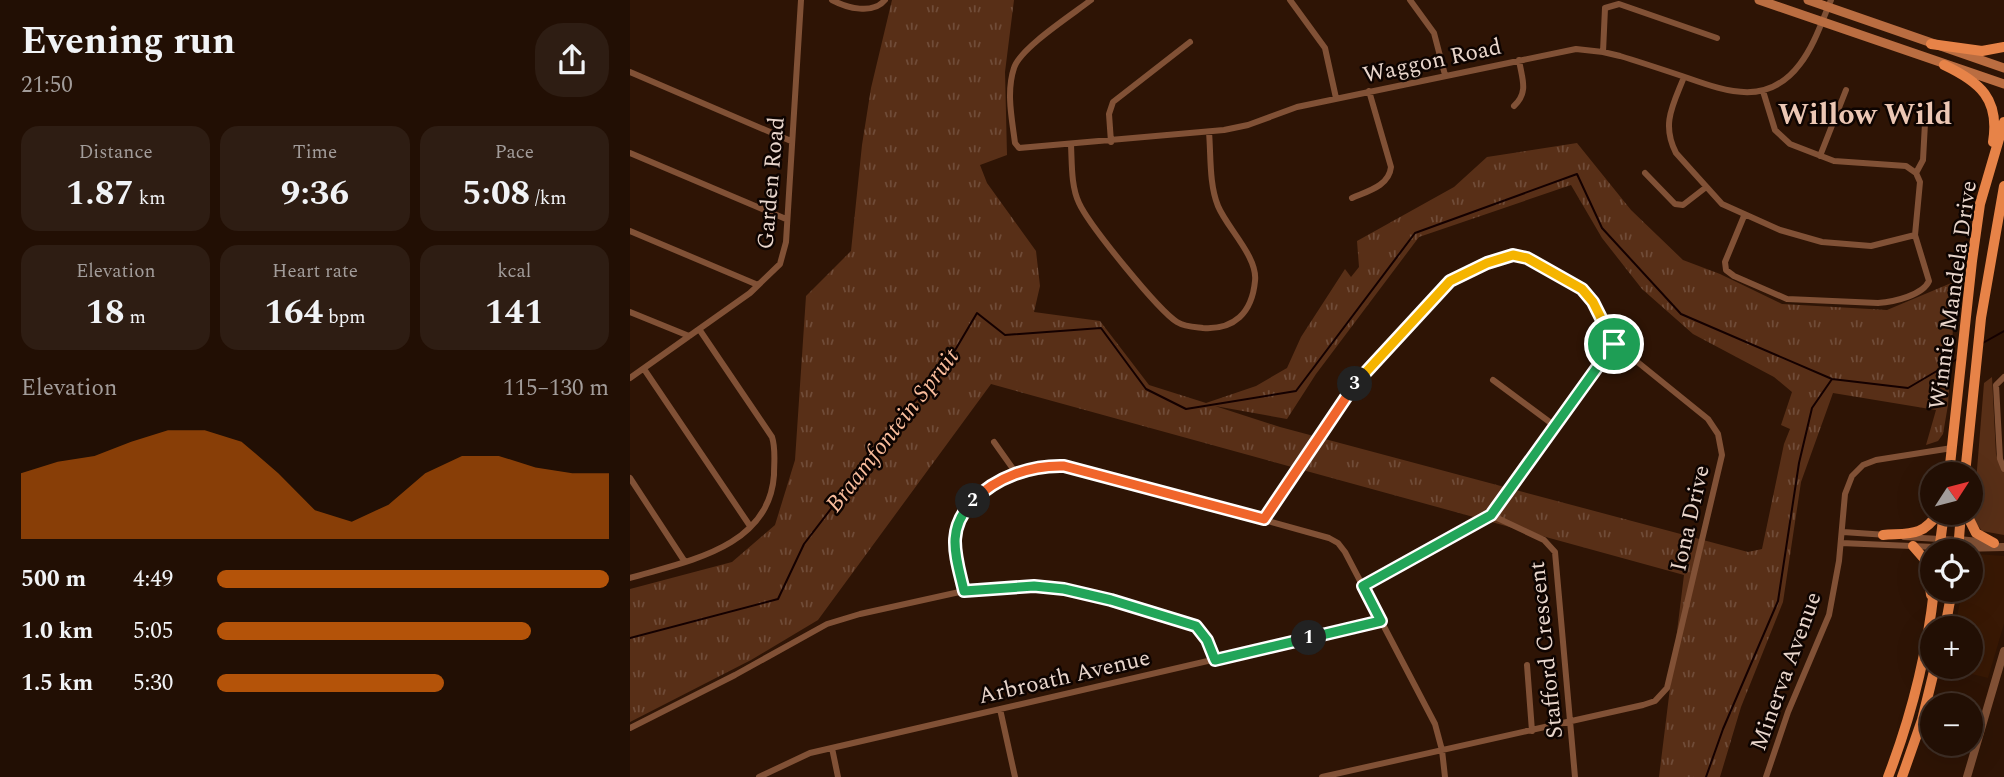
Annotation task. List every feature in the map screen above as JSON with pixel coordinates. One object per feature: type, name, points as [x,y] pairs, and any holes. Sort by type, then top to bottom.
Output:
[{"type":"main road","points":[[1759,0],[2004,84]]},
{"type":"main road","points":[[1808,0],[1829,3],[1931,44],[2004,68]]},
{"type":"main road","points":[[1931,44],[1982,51],[2004,47]]},
{"type":"main road","points":[[1944,65],[1973,80],[1990,102],[1995,131],[1989,170]]},
{"type":"main road","name":"Winnie Mandela Drive","points":[[1950,462],[1980,204],[2004,122]]},
{"type":"main road","name":"Winnie Mandela Drive","points":[[1966,462],[1981,318],[2004,186]]},
{"type":"main road","points":[[1883,535],[1915,533],[1928,525]]},
{"type":"main road","points":[[1972,525],[1976,533],[2000,544]]},
{"type":"main road","points":[[1913,546],[1927,562],[1931,585],[1929,616]]},
{"type":"main road","points":[[1888,777],[1920,670]]},
{"type":"main road","points":[[1902,777],[1933,679]]},
{"type":"street","name":"Garden Road","points":[[630,378],[758,285],[776,269],[783,258],[801,0]]},
{"type":"street","points":[[832,0],[867,9],[880,2]]},
{"type":"street","name":"Waggon Road","points":[[1091,0],[1027,49],[1014,66],[1010,99],[1014,143],[1021,149],[1209,132],[1248,125],[1297,107],[1568,50],[1603,51],[1734,93],[1763,91]]},
{"type":"street","points":[[1290,0],[1325,48],[1336,98]]},
{"type":"street","points":[[1410,0],[1434,33],[1445,75]]},
{"type":"street","points":[[1600,0],[1605,8],[1603,51]]},
{"type":"street","points":[[1744,216],[1725,262],[1726,270],[1787,299],[1885,303],[1920,291],[1928,285],[1929,278],[1915,235],[1920,182],[1916,173],[1906,166],[1850,162],[1820,156],[1790,144],[1778,135],[1772,124],[1763,91],[1787,78],[1798,66],[1810,47],[1829,3]]},
{"type":"street","points":[[1605,8],[1619,4],[1717,38]]},
{"type":"street","points":[[1111,142],[1109,114],[1114,102],[1190,42]]},
{"type":"street","points":[[1514,106],[1522,99],[1524,92],[1519,60]]},
{"type":"street","points":[[630,72],[791,141]]},
{"type":"street","points":[[1684,77],[1670,113],[1667,126],[1669,135],[1676,153],[1721,205],[1780,230],[1829,243],[1875,246],[1915,235]]},
{"type":"street","points":[[1820,156],[1846,90]]},
{"type":"street","points":[[1352,198],[1379,186],[1390,174],[1391,167],[1369,91]]},
{"type":"street","points":[[1916,173],[1923,160],[1925,123]]},
{"type":"street","points":[[1070,145],[1074,189],[1080,205],[1128,268],[1173,320],[1192,327],[1216,329],[1229,325],[1245,311],[1253,293],[1254,270],[1217,204],[1209,132]]},
{"type":"street","points":[[630,153],[786,219]]},
{"type":"street","points":[[1645,173],[1679,205],[1683,205],[1705,188]]},
{"type":"street","points":[[630,231],[758,285]]},
{"type":"street","name":"Iona Drive","points":[[1264,519],[1357,382],[1408,324],[1456,276],[1513,255],[1527,258],[1582,289],[1593,302],[1614,344],[1708,419],[1718,433],[1722,455],[1666,690],[1655,701],[1322,777]]},
{"type":"street","points":[[630,312],[689,336]]},
{"type":"street","points":[[630,578],[724,547],[762,513],[771,495],[774,441],[699,329]]},
{"type":"street","points":[[1363,586],[1491,515],[1614,344]]},
{"type":"street","points":[[644,369],[750,526]]},
{"type":"street","points":[[2003,378],[1996,383],[2000,399],[2000,458],[2004,468]]},
{"type":"street","points":[[1493,380],[1555,426]]},
{"type":"street","points":[[994,442],[1016,473]]},
{"type":"street","name":"Minerva Avenue","points":[[1766,777],[1788,712],[1829,615],[1843,532],[1846,486],[1857,470],[1876,460],[1952,448]]},
{"type":"street","points":[[964,591],[954,544],[958,520],[977,496],[990,487],[1016,473],[1053,466],[1077,468],[1334,540],[1345,552],[1436,724],[1445,777]]},
{"type":"street","points":[[630,478],[685,562]]},
{"type":"street","name":"Stafford Crescent","points":[[1491,515],[1545,540],[1555,552],[1575,777]]},
{"type":"street","points":[[1843,532],[1883,535],[1920,542]]},
{"type":"street","points":[[1841,543],[1920,546]]},
{"type":"street","points":[[630,727],[719,683],[827,624],[964,591],[1034,586],[1064,589],[1111,600],[1196,626],[1207,640],[1215,660]]},
{"type":"street","name":"Arbroath Avenue","points":[[759,777],[802,756],[832,748],[1381,621]]},
{"type":"street","points":[[1967,777],[2004,651]]},
{"type":"street","points":[[1527,665],[1532,731]]},
{"type":"street","points":[[1000,709],[1015,777]]},
{"type":"street","points":[[832,748],[838,777]]},
{"type":"shaded area","points":[[1983,554],[2004,556],[2004,624],[1988,678],[1983,677],[1983,616],[1957,616],[1960,602],[1983,602]]},
{"type":"green space","points":[[892,0],[1014,0],[1005,72],[1007,155],[980,165],[987,183],[1036,251],[1040,286],[1034,312],[1100,321],[1149,385],[1206,403],[1256,386],[1287,368],[1301,337],[1345,269],[1351,277],[1359,267],[1357,241],[1454,187],[1487,157],[1577,143],[1631,210],[1683,260],[1720,274],[1782,304],[1887,310],[1956,281],[1948,405],[1943,434],[1938,441],[1926,445],[1936,410],[1833,393],[1801,482],[1783,602],[1741,707],[1720,777],[1659,777],[1684,575],[991,384],[818,620],[751,660],[630,722],[630,589],[732,562],[775,525],[795,460],[806,296],[851,251],[871,88]],"holes":[[[1571,185],[1602,238],[1642,289],[1693,334],[1774,377],[1792,392],[1781,425],[1790,429],[1784,444],[1762,549],[1748,552],[1280,427],[1215,406],[1287,419],[1316,374],[1419,237]]]},
{"type":"green space","points":[[1992,377],[1996,454],[2004,470],[2004,535],[1982,531],[1978,525],[1983,525],[1983,462],[1978,462],[1984,383]]},
{"type":"waterway","name":"Braamfontein Spruit","points":[[630,638],[778,599],[804,544],[909,407],[941,374],[977,313],[1005,335],[1101,328],[1146,389],[1186,409],[1296,391],[1415,233],[1577,174],[1602,228],[1681,314],[1832,379],[1908,388],[1959,358]]},
{"type":"waterway","name":"Braamfontein Spruit","points":[[1981,344],[2004,331]]},
{"type":"waterway","points":[[1706,777],[1723,729],[1778,601],[1799,463],[1812,408],[1832,379]]},
{"type":"district","name":"Willow Wild","points":[[1865,114]]},
{"type":"route","points":[[1513,255],[1527,258],[1582,289],[1593,302],[1614,344],[1491,515],[1363,586],[1381,621],[1215,660],[1207,640],[1196,626],[1111,600],[1081,592],[1034,586],[964,591],[954,544],[958,520],[977,496],[1016,473],[1053,466],[1077,468],[1264,519],[1363,374],[1450,281],[1487,263],[1513,255]]}]
